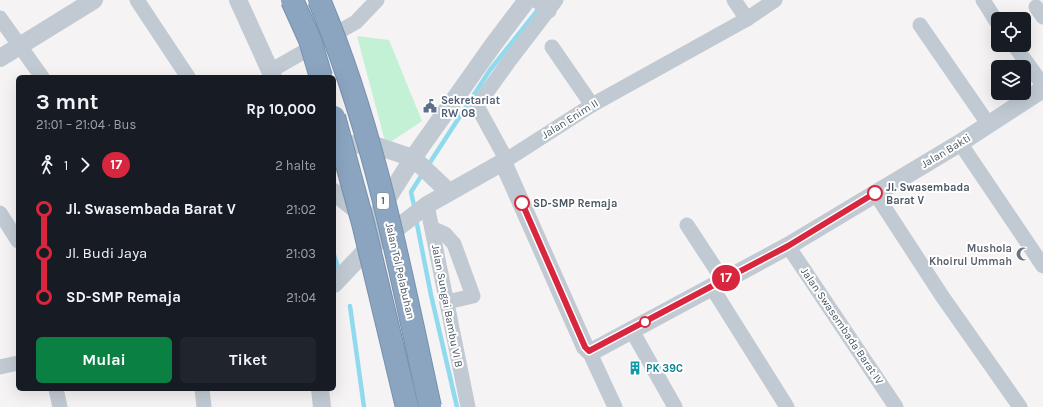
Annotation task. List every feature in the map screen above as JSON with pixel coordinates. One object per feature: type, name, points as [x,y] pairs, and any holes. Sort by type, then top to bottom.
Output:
[{"type":"highway","points":[[292,0],[310,40],[320,75]]},
{"type":"highway","name":"Jalan Tol Pelabuhan","points":[[319,0],[338,44],[362,121],[410,312],[430,407]]},
{"type":"highway","points":[[336,124],[361,215],[407,407]]},
{"type":"street","points":[[0,58],[94,0]]},
{"type":"street","points":[[137,0],[187,75]]},
{"type":"street","points":[[238,0],[271,74],[356,22],[377,0]]},
{"type":"street","points":[[734,0],[747,19]]},
{"type":"street","name":"Jalan Enim II","points":[[336,282],[370,246],[383,239],[418,212],[449,192],[504,161],[592,105],[747,19],[775,0]]},
{"type":"street","points":[[983,0],[991,13]]},
{"type":"street","points":[[370,246],[372,223],[403,175],[422,166],[495,47],[542,4]]},
{"type":"street","points":[[542,4],[509,60],[477,106],[504,161],[585,347],[589,351],[615,407]]},
{"type":"street","points":[[0,18],[41,75]]},
{"type":"street","points":[[920,25],[989,125]]},
{"type":"street","points":[[495,47],[509,60]]},
{"type":"street","points":[[552,47],[592,105]]},
{"type":"street","points":[[1019,52],[1043,89]]},
{"type":"street","name":"Jalan Bakti","points":[[589,351],[788,246],[960,143],[1043,89]]},
{"type":"street","points":[[336,143],[377,146],[422,166],[449,192]]},
{"type":"street","points":[[960,143],[1043,266]]},
{"type":"street","points":[[875,193],[942,296],[1020,407]]},
{"type":"street","points":[[336,194],[372,223]]},
{"type":"street","name":"Jalan Sungai Bambu VI B","points":[[418,212],[432,228],[468,407]]},
{"type":"street","points":[[0,213],[16,238]]},
{"type":"street","points":[[687,225],[717,283],[787,407]]},
{"type":"street","points":[[432,228],[445,234],[454,244],[473,296],[447,302]]},
{"type":"street","name":"Jalan Swasembada Barat IV","points":[[788,246],[896,407]]},
{"type":"street","points":[[631,329],[675,407]]},
{"type":"street","points":[[0,367],[16,363]]},
{"type":"street","points":[[56,391],[60,407]]},
{"type":"street","points":[[202,391],[204,407]]},
{"type":"street","points":[[320,391],[322,407]]},
{"type":"green space","points":[[357,36],[389,40],[422,121],[386,145]]},
{"type":"waterway","points":[[427,167],[490,70],[541,6]]},
{"type":"waterway","points":[[415,210],[411,192],[423,173]]},
{"type":"waterway","points":[[416,219],[431,295],[457,407]]},
{"type":"waterway","points":[[336,262],[338,268]]},
{"type":"waterway","points":[[350,306],[364,407]]},
{"type":"bus line","name":"17","points":[[522,203],[585,347],[589,351],[593,351],[631,329],[788,246],[875,193]]},
{"type":"place","name":"Sekretariat RW 08","points":[[430,106]]},
{"type":"place","name":"Jl. Swasembada Barat V","points":[[875,193]]},
{"type":"place","name":"SD-SMP Remaja","points":[[522,203]]},
{"type":"place","name":"Mushola Khoirul Ummah","points":[[1023,254]]},
{"type":"place","name":"PK 39C","points":[[635,368]]}]
